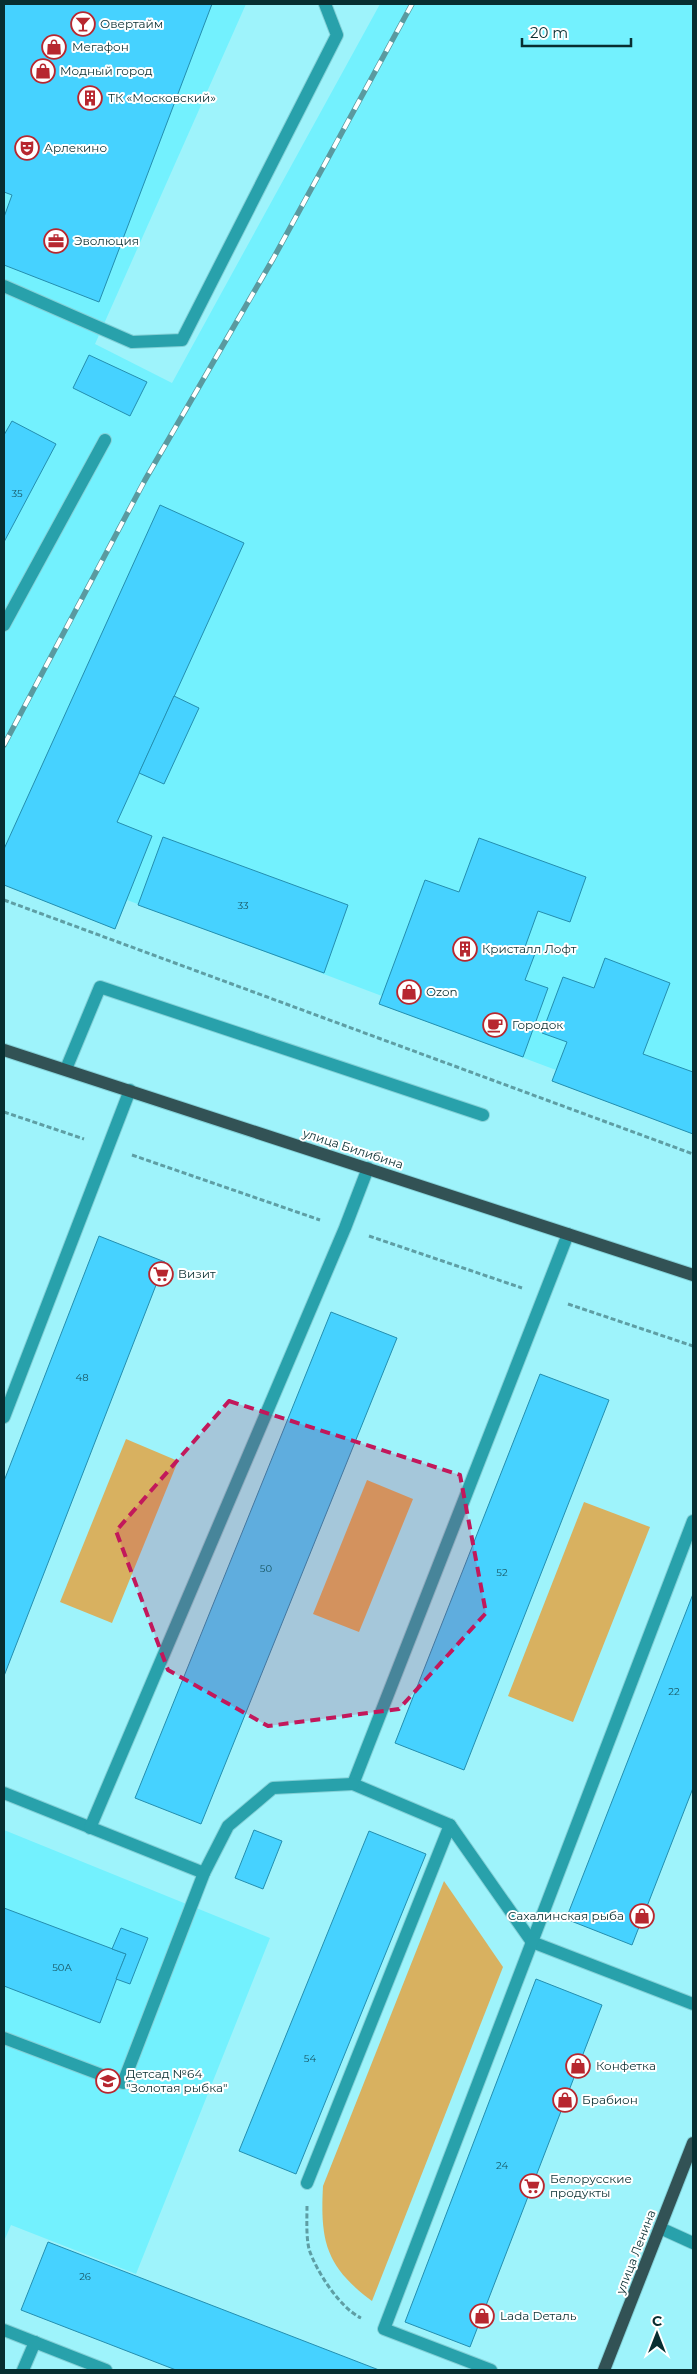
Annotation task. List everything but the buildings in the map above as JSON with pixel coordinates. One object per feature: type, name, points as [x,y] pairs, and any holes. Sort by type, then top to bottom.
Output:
[{"type":"main road","name":"улица Билибина","points":[[4,1050],[693,1275]]},
{"type":"main road","name":"улица Ленина","points":[[604,2370],[693,2143]]},
{"type":"lane","points":[[4,286],[132,342],[182,340],[337,35],[325,4]]},
{"type":"lane","points":[[4,625],[105,440]]},
{"type":"lane","points":[[66,1069],[93,1010],[100,987],[483,1115]]},
{"type":"lane","points":[[4,1417],[130,1090]]},
{"type":"lane","points":[[90,1828],[345,1228],[368,1168]]},
{"type":"lane","points":[[353,1784],[568,1234]]},
{"type":"lane","points":[[491,2370],[384,2329],[693,1521]]},
{"type":"lane","points":[[4,2038],[123,2083],[204,1873],[228,1826],[273,1788],[353,1784],[450,1824],[532,1942],[693,2004]]},
{"type":"lane","points":[[4,1793],[204,1873]]},
{"type":"lane","points":[[307,2183],[450,1824]]},
{"type":"lane","points":[[660,2228],[693,2242]]},
{"type":"lane","points":[[4,2330],[106,2370]]},
{"type":"lane","points":[[24,2370],[35,2342]]},
{"type":"path","points":[[4,900],[693,1154]]},
{"type":"path","points":[[307,2183],[309,2248],[320,2274],[355,2315],[384,2329]]},
{"type":"highlighted area","points":[[229,1401],[460,1475],[486,1613],[399,1709],[268,1726],[168,1670],[116,1531]]},
{"type":"shaded area","points":[[4,4],[246,4],[95,344],[172,383],[380,4],[693,4],[693,1134],[552,1081],[556,1070],[379,1004],[382,996],[127,900],[115,929],[4,885]]},
{"type":"shaded area","points":[[126,1439],[178,1461],[112,1623],[60,1602]]},
{"type":"shaded area","points":[[367,1480],[413,1499],[359,1632],[313,1614]]},
{"type":"shaded area","points":[[584,1502],[650,1527],[573,1722],[508,1696]]},
{"type":"shaded area","name":"Детсад №64 \"Золотая рыбка\"","points":[[4,1830],[270,1938],[136,2274],[11,2225],[4,2241]]},
{"type":"shaded area","points":[[444,1881],[503,1967],[372,2301],[345,2277],[329,2252],[323,2223],[323,2186]]},
{"type":"railway","points":[[4,745],[145,480],[273,259],[412,4]]},
{"type":"place","name":"Овертайм","points":[[83,24]]},
{"type":"place","name":"Мегафон","points":[[54,47]]},
{"type":"place","name":"Модный город","points":[[43,71]]},
{"type":"place","name":"ТК «Московский»","points":[[90,98]]},
{"type":"place","name":"Арлекино","points":[[27,148]]},
{"type":"place","name":"Эволюция","points":[[56,241]]},
{"type":"place","name":"Кристалл Лофт","points":[[465,949]]},
{"type":"place","name":"Ozon","points":[[409,992]]},
{"type":"place","name":"Городок","points":[[495,1025]]},
{"type":"place","name":"Визит","points":[[161,1274]]},
{"type":"place","name":"Сахалинская рыба","points":[[642,1916]]},
{"type":"place","name":"Конфетка","points":[[578,2066]]},
{"type":"place","name":"Детсад №64 \"Золотая рыбка\"","points":[[108,2081]]},
{"type":"place","name":"Брабион","points":[[565,2100]]},
{"type":"place","name":"Белорусские продукты","points":[[532,2186]]},
{"type":"place","name":"Lada Dеталь","points":[[482,2316]]}]
